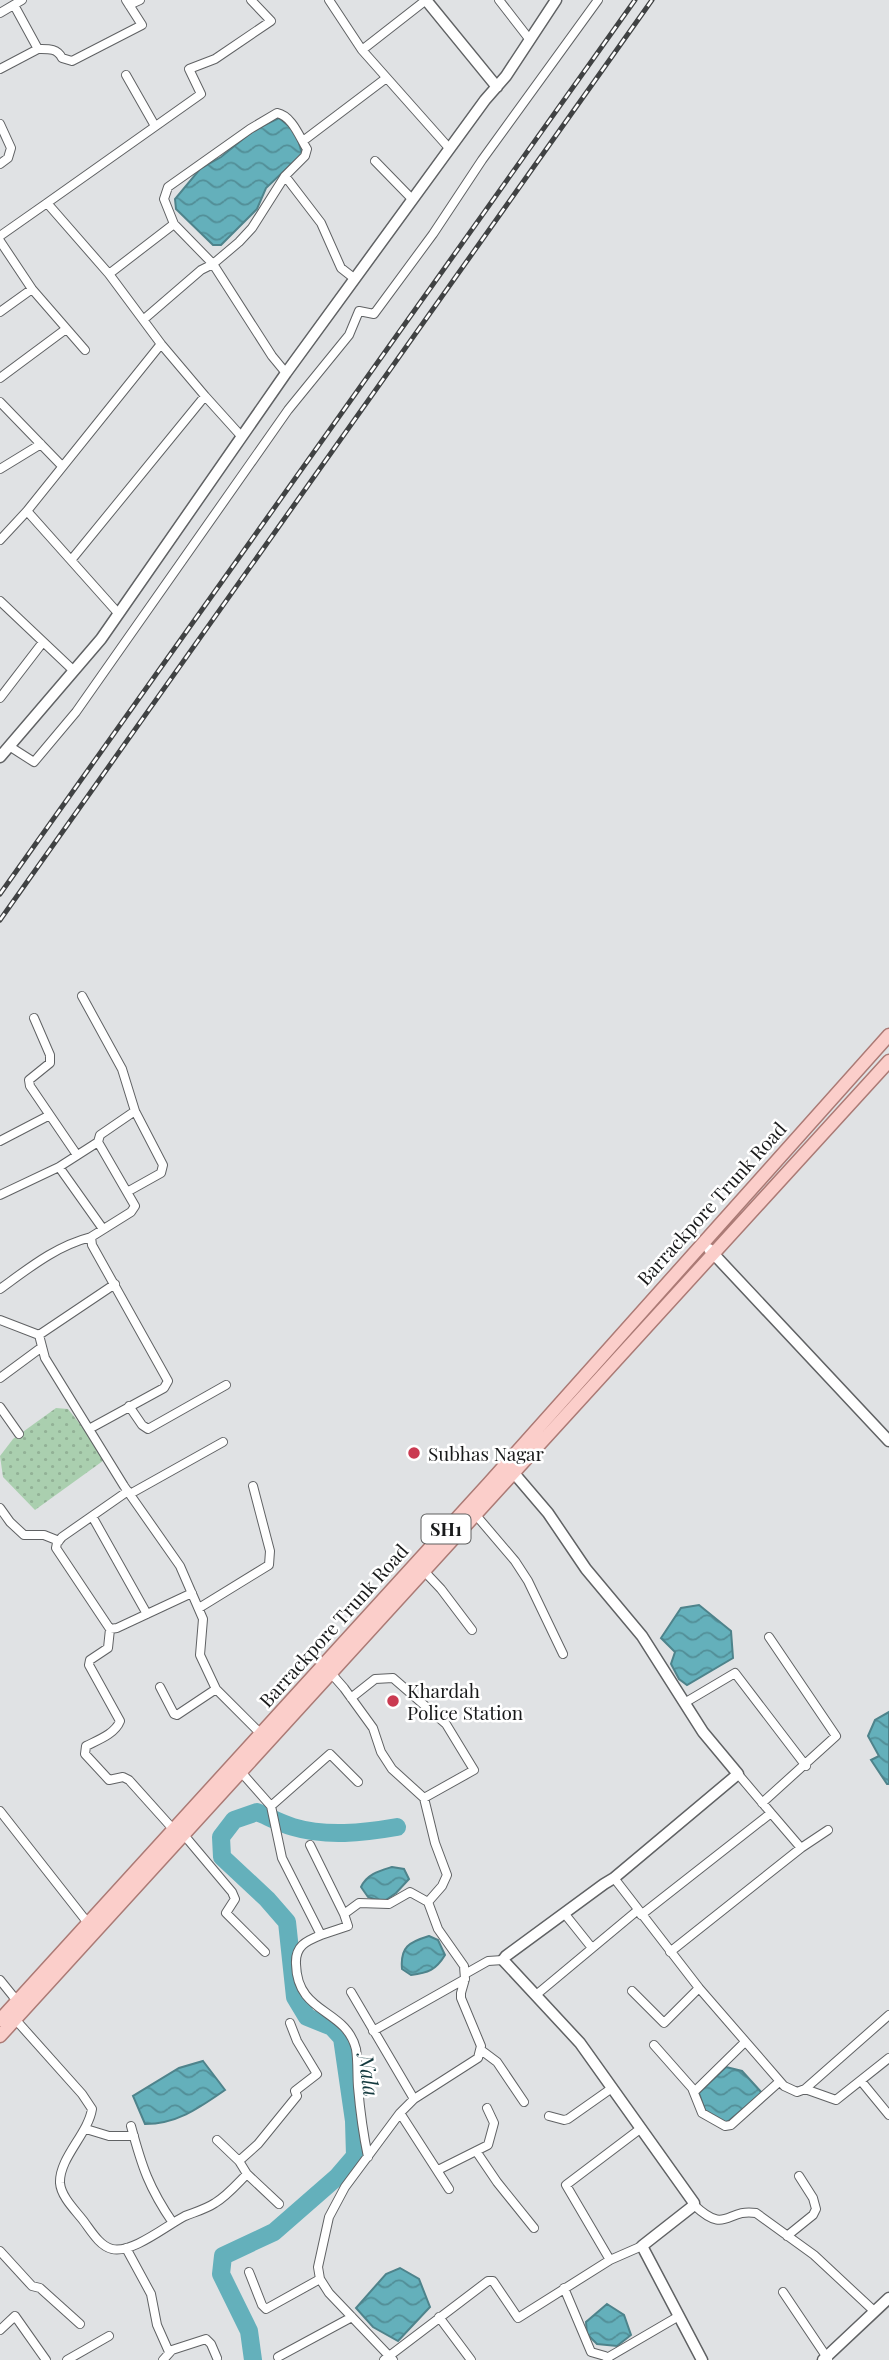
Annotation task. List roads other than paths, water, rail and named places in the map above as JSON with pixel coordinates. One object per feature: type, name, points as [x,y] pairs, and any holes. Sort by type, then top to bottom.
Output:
[{"type":"main road","name":"Barrackpore Trunk Road","points":[[178,1832],[241,1772],[326,1670],[701,1243],[889,1035]]},
{"type":"main road","name":"Barrackpore Trunk Road","points":[[0,2020],[91,1927],[178,1832],[260,1734],[424,1572],[712,1252],[889,1061]]},
{"type":"main road","name":"Barrackpore Trunk Road","points":[[0,2036],[91,1927]]},
{"type":"street","points":[[0,69],[38,49],[54,50],[59,52],[62,58],[72,61],[110,44],[142,26],[128,3],[140,0]]},
{"type":"street","points":[[85,350],[32,289],[0,238],[201,94],[189,69],[215,59],[271,21],[251,0]]},
{"type":"street","points":[[329,0],[385,79],[409,101],[449,149]]},
{"type":"street","points":[[362,50],[426,0],[497,87]]},
{"type":"street","points":[[499,0],[530,40]]},
{"type":"street","points":[[0,757],[102,639],[286,373],[497,87],[556,0]]},
{"type":"street","points":[[0,737],[34,762],[76,712],[288,410],[349,335],[359,312],[374,314],[598,0]]},
{"type":"street","points":[[0,13],[18,3],[38,49]]},
{"type":"street","points":[[126,75],[155,126]]},
{"type":"street","points":[[303,141],[385,79]]},
{"type":"street","points":[[143,320],[201,270],[213,264],[239,242],[252,228],[285,176],[304,156],[307,149],[303,141],[288,118],[281,113],[250,129],[168,187],[164,199],[173,224],[213,264],[272,356],[286,373]]},
{"type":"street","points":[[0,124],[11,148],[8,158],[0,164]]},
{"type":"street","points":[[375,161],[412,199]]},
{"type":"street","points":[[285,176],[321,223],[341,268],[355,279]]},
{"type":"street","points":[[47,203],[109,274],[161,344],[242,437]]},
{"type":"street","points":[[109,274],[173,224]]},
{"type":"street","points":[[0,312],[32,289]]},
{"type":"street","points":[[0,378],[66,329]]},
{"type":"street","points":[[0,540],[27,511],[161,344]]},
{"type":"street","points":[[72,559],[205,396]]},
{"type":"street","points":[[0,402],[62,466]]},
{"type":"street","points":[[0,469],[41,444]]},
{"type":"street","points":[[27,511],[118,613]]},
{"type":"street","points":[[0,601],[74,671]]},
{"type":"street","points":[[0,698],[43,642]]},
{"type":"street","points":[[82,996],[122,1069],[135,1111],[163,1165],[163,1170],[127,1192]]},
{"type":"street","points":[[34,1018],[50,1055],[50,1063],[29,1080],[30,1087],[77,1155]]},
{"type":"street","points":[[0,1195],[59,1167],[98,1142],[100,1135],[135,1111]]},
{"type":"street","points":[[0,1140],[48,1116]]},
{"type":"street","points":[[0,1289],[49,1254],[74,1241],[92,1237],[131,1212],[135,1206],[98,1142]]},
{"type":"street","points":[[59,1167],[103,1229]]},
{"type":"street","points":[[89,1429],[164,1388],[168,1381],[92,1245],[92,1237]]},
{"type":"street","points":[[701,1243],[889,1441]]},
{"type":"street","points":[[39,1335],[115,1284]]},
{"type":"street","points":[[0,1320],[39,1335]]},
{"type":"street","points":[[39,1335],[45,1358],[129,1493],[180,1566],[204,1619],[200,1655],[216,1689],[260,1734]]},
{"type":"street","points":[[0,1378],[42,1347]]},
{"type":"street","points":[[129,1406],[148,1429],[226,1385]]},
{"type":"street","points":[[0,1407],[19,1434]]},
{"type":"street","points":[[223,1443],[92,1516],[59,1541],[56,1548],[110,1629],[108,1648],[90,1660],[89,1665],[120,1721],[109,1734],[86,1746],[85,1754],[109,1780],[123,1777],[129,1780],[178,1832],[232,1892],[234,1899],[226,1913],[265,1952]]},
{"type":"street","points":[[513,1472],[548,1513],[586,1569],[642,1636],[703,1732],[801,1848]]},
{"type":"street","points":[[199,1608],[269,1565],[270,1551],[253,1486]]},
{"type":"street","points":[[0,1507],[10,1522],[24,1535],[44,1535],[59,1541]]},
{"type":"street","points":[[475,1514],[528,1581],[563,1654]]},
{"type":"street","points":[[92,1516],[147,1614]]},
{"type":"street","points":[[424,1572],[441,1589],[472,1630]]},
{"type":"street","points":[[110,1629],[192,1593]]},
{"type":"street","points":[[762,1803],[836,1739],[836,1734],[769,1637]]},
{"type":"street","points":[[326,1670],[373,1728],[381,1752],[392,1769],[424,1798],[435,1843],[447,1875],[442,1886],[428,1902]]},
{"type":"street","points":[[685,1702],[735,1673],[806,1766]]},
{"type":"street","points":[[351,1698],[374,1679],[393,1678],[446,1724],[474,1770],[424,1798]]},
{"type":"street","points":[[160,1687],[177,1715],[216,1689]]},
{"type":"street","points":[[271,1806],[330,1754],[358,1782]]},
{"type":"street","points":[[241,1772],[271,1806],[282,1858],[321,1935]]},
{"type":"street","points":[[503,1960],[614,1878],[738,1774]]},
{"type":"street","points":[[0,1811],[91,1927]]},
{"type":"street","points":[[536,1995],[592,1948],[771,1813]]},
{"type":"street","points":[[670,1952],[801,1848],[828,1830]]},
{"type":"street","points":[[310,1845],[348,1926],[307,1940],[299,1948],[296,1956],[296,1979],[302,1993],[314,2005],[333,2017],[350,2035],[356,2050],[361,2116],[368,2157]]},
{"type":"street","points":[[614,1878],[699,1988],[779,2082],[797,2092],[805,2089],[889,2015]]},
{"type":"street","points":[[344,1914],[359,1903],[389,1904],[410,1892],[428,1902],[438,1929],[464,1966],[461,1998],[481,2050],[497,2062],[524,2102]]},
{"type":"street","points":[[564,1913],[592,1948]]},
{"type":"street","points":[[373,2031],[491,1960],[503,1960],[580,2043],[694,2205],[708,2218],[717,2220],[727,2220],[747,2212],[756,2213],[814,2255],[873,2310]]},
{"type":"street","points":[[0,1980],[17,2001]]},
{"type":"street","points":[[632,1991],[664,2023],[699,1988]]},
{"type":"street","points":[[351,1992],[414,2099]]},
{"type":"street","points":[[15,2019],[82,2094],[92,2109],[86,2129],[70,2154],[60,2183],[65,2197],[104,2246],[114,2250],[126,2248],[216,2203],[247,2174]]},
{"type":"street","points":[[239,2161],[258,2144],[298,2096],[295,2091],[317,2074],[297,2041],[290,2023]]},
{"type":"street","points":[[694,2092],[745,2042]]},
{"type":"street","points":[[654,2045],[694,2092],[702,2113],[725,2126],[730,2126],[779,2082]]},
{"type":"street","points":[[481,2050],[478,2058],[414,2099],[400,2113],[336,2201],[329,2217],[318,2267],[320,2279],[389,2359],[489,2280],[493,2281],[518,2318],[610,2260],[642,2246],[694,2205]]},
{"type":"street","points":[[805,2089],[836,2100],[889,2058]]},
{"type":"street","points":[[861,2081],[889,2115]]},
{"type":"street","points":[[549,2116],[568,2119],[612,2088]]},
{"type":"street","points":[[438,2170],[488,2145],[494,2123],[487,2108]]},
{"type":"street","points":[[400,2113],[449,2189]]},
{"type":"street","points":[[131,2126],[153,2194],[173,2223]]},
{"type":"street","points":[[86,2129],[109,2136],[134,2136]]},
{"type":"street","points":[[610,2260],[566,2184],[640,2129]]},
{"type":"street","points":[[217,2140],[239,2161],[247,2174],[279,2204]]},
{"type":"street","points":[[476,2151],[534,2228]]},
{"type":"street","points":[[787,2236],[813,2215],[816,2209],[813,2198],[799,2176]]},
{"type":"street","points":[[642,2246],[702,2360]]},
{"type":"street","points":[[126,2248],[151,2294],[157,2325],[169,2352]]},
{"type":"street","points":[[0,2251],[32,2286],[40,2288],[80,2324]]},
{"type":"street","points":[[249,2272],[266,2309],[320,2279]]},
{"type":"street","points":[[564,2288],[592,2357],[607,2359],[679,2316]]},
{"type":"street","points":[[783,2292],[807,2323],[826,2359],[873,2310],[888,2301]]},
{"type":"street","points":[[0,2330],[15,2316],[46,2360]]},
{"type":"street","points":[[278,2357],[352,2317]]},
{"type":"street","points":[[439,2317],[471,2360]]},
{"type":"street","points":[[67,2360],[109,2336]]},
{"type":"street","points":[[163,2360],[169,2352],[206,2339],[217,2358]]},
{"type":"water","points":[[279,118],[296,132],[302,154],[266,188],[257,209],[221,245],[213,245],[176,209],[175,199],[200,169],[221,157],[254,130]]},
{"type":"water","points":[[699,1605],[731,1631],[733,1658],[687,1685],[679,1679],[671,1664],[675,1652],[661,1638],[681,1608]]},
{"type":"water","points":[[889,1712],[887,1784],[871,1760],[879,1756],[868,1736],[875,1720]]},
{"type":"water","points":[[392,1867],[404,1869],[409,1879],[383,1902],[368,1897],[361,1887],[367,1879]]},
{"type":"water","points":[[429,1936],[438,1940],[445,1955],[431,1970],[411,1975],[402,1969],[404,1950],[411,1943]]},
{"type":"water","points":[[203,2061],[225,2090],[178,2118],[145,2124],[133,2096],[179,2068]]},
{"type":"water","points":[[726,2067],[742,2071],[762,2093],[726,2123],[706,2113],[699,2093]]},
{"type":"water","points":[[400,2268],[419,2279],[430,2307],[398,2341],[373,2327],[356,2308],[386,2274]]},
{"type":"water","points":[[607,2304],[624,2315],[631,2335],[617,2346],[597,2344],[587,2334],[586,2322]]},
{"type":"waterway","name":"Nala","points":[[253,2360],[249,2331],[221,2274],[223,2256],[274,2232],[337,2177],[355,2156],[354,2121],[342,2038],[332,2027],[307,2017],[295,1997],[287,1922],[267,1899],[222,1857],[221,1837],[234,1820],[257,1812],[293,1827],[318,1832],[358,1832],[397,1827]]},
{"type":"railway","points":[[0,894],[635,0]]},
{"type":"railway","points":[[0,920],[652,0]]},
{"type":"place","name":"Subhas Nagar","points":[[414,1453]]},
{"type":"place","name":"Khardah Police Station","points":[[393,1701]]}]
